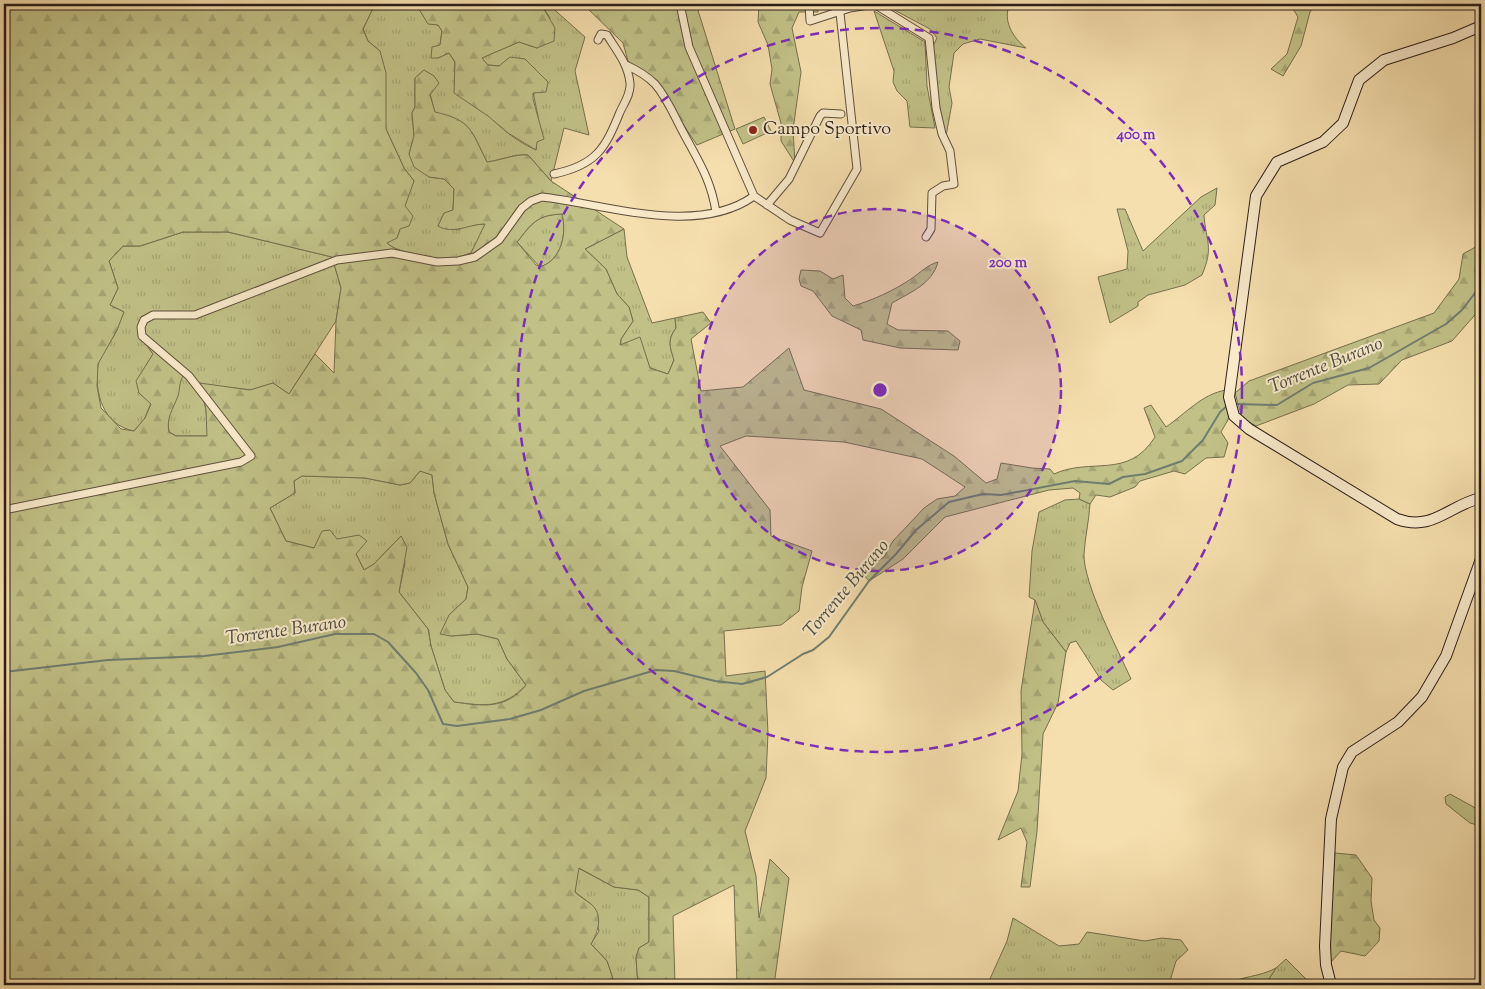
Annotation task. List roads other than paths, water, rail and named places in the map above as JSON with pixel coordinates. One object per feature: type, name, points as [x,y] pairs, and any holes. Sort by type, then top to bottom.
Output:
[{"type":"main road","points":[[1481,26],[1453,38],[1384,60],[1359,80],[1343,123],[1323,142],[1277,162],[1256,196],[1229,397],[1234,416],[1249,429],[1396,519],[1416,524],[1434,520],[1481,498]]},
{"type":"main road","points":[[1468,504],[1481,506]]},
{"type":"main road","points":[[1331,985],[1326,965],[1325,946],[1331,819],[1343,767],[1352,752],[1398,722],[1422,698],[1446,656],[1481,559]]},
{"type":"street","points":[[680,4],[689,47],[754,196],[790,220],[820,233],[857,170],[839,8]]},
{"type":"street","points":[[809,4],[810,21],[839,8],[874,4],[929,38],[936,108],[942,134],[950,151],[954,184],[943,186],[932,193],[932,229],[926,237]]},
{"type":"street","points":[[554,174],[588,163],[598,156],[606,145],[630,91],[626,65],[607,34],[601,34],[598,40]]},
{"type":"street","points":[[626,65],[650,80],[668,104],[704,168],[711,184],[716,212]]},
{"type":"street","points":[[768,205],[789,179],[820,116],[823,113],[841,114]]},
{"type":"street","points":[[4,510],[241,462],[251,456],[189,376],[142,336],[141,327],[144,320],[153,316],[195,314],[337,260],[392,254],[437,262],[458,262],[475,257],[499,240],[522,208],[531,200],[542,196],[665,216],[716,212],[734,208],[754,196]]},
{"type":"waterway","name":"Torrente Burano","points":[[1236,404],[1277,405],[1313,383],[1369,368],[1446,324],[1462,310],[1481,285]]},
{"type":"waterway","name":"Torrente Burano","points":[[4,672],[108,660],[204,656],[278,647],[335,634],[374,634],[388,642],[416,673],[428,690],[443,724],[457,726],[510,719],[541,710],[584,691],[656,670],[674,671],[715,681],[742,684],[767,677],[803,654],[813,650],[829,637],[869,581],[896,554],[916,530],[949,502],[983,494],[1001,495],[1075,481],[1109,484],[1123,477],[1145,474],[1182,461],[1203,440],[1220,412],[1227,406]]},
{"type":"place","name":"Campo Sportivo","points":[[753,130]]}]
